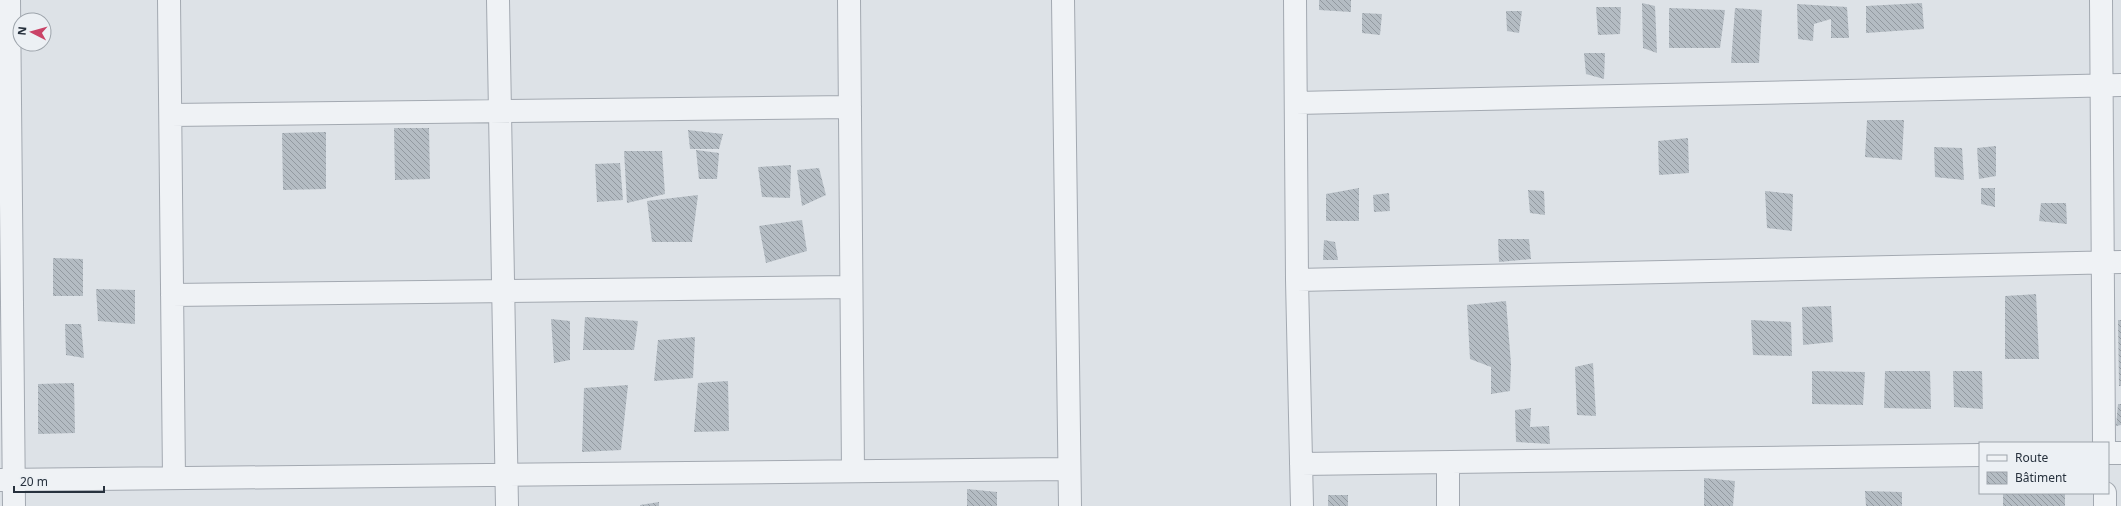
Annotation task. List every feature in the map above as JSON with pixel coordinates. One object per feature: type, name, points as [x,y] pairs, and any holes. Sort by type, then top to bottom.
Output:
[{"type":"street","points":[[9,0],[5,115],[7,480],[14,506]]},
{"type":"street","points":[[169,0],[174,478]]},
{"type":"street","points":[[498,0],[507,506]]},
{"type":"street","points":[[849,0],[853,471]]},
{"type":"street","points":[[1063,0],[1070,506]]},
{"type":"street","points":[[1295,0],[1297,280],[1302,506]]},
{"type":"street","points":[[2101,0],[2111,85],[2112,262],[2104,442]]},
{"type":"street","points":[[1296,103],[2111,85]]},
{"type":"street","points":[[170,115],[850,107]]},
{"type":"street","points":[[1297,280],[2112,262]]},
{"type":"street","points":[[172,295],[852,287]]},
{"type":"street","points":[[2109,453],[2121,453]]},
{"type":"street","points":[[1301,464],[1979,455]]},
{"type":"street","points":[[1448,463],[1448,506]]},
{"type":"street","points":[[7,480],[1069,469]]},
{"type":"street","points":[[2105,494],[2105,506]]},
{"type":"building","points":[[1319,0],[1351,0],[1351,12],[1319,10]]},
{"type":"building","points":[[1642,3],[1655,6],[1657,53],[1643,48]]},
{"type":"building","points":[[1922,3],[1924,29],[1866,33],[1866,6]]},
{"type":"building","points":[[1797,4],[1847,7],[1849,38],[1831,38],[1831,19],[1814,24],[1813,41],[1798,39]]},
{"type":"building","points":[[1596,7],[1621,7],[1620,34],[1598,35]]},
{"type":"building","points":[[1669,8],[1725,10],[1720,48],[1669,48]]},
{"type":"building","points":[[1735,8],[1762,10],[1759,63],[1731,63]]},
{"type":"building","points":[[1506,11],[1522,11],[1519,33],[1507,31]]},
{"type":"building","points":[[1362,13],[1382,14],[1380,35],[1362,33]]},
{"type":"building","points":[[1584,53],[1605,53],[1604,79],[1586,74]]},
{"type":"building","points":[[1867,120],[1904,120],[1902,160],[1865,157]]},
{"type":"building","points":[[394,128],[429,128],[430,179],[395,180]]},
{"type":"building","points":[[688,130],[723,134],[719,149],[690,149]]},
{"type":"building","points":[[326,132],[326,189],[283,190],[282,133]]},
{"type":"building","points":[[1688,138],[1689,173],[1659,175],[1658,141]]},
{"type":"building","points":[[1996,146],[1996,176],[1979,179],[1977,148]]},
{"type":"building","points":[[1934,147],[1962,148],[1964,180],[1935,177]]},
{"type":"building","points":[[696,150],[719,153],[717,179],[699,179]]},
{"type":"building","points":[[624,151],[662,151],[665,194],[627,203]]},
{"type":"building","points":[[620,163],[623,200],[597,202],[595,164]]},
{"type":"building","points":[[791,165],[790,198],[762,197],[758,167]]},
{"type":"building","points":[[819,168],[826,195],[802,206],[797,170]]},
{"type":"building","points":[[1359,188],[1359,221],[1326,221],[1326,194]]},
{"type":"building","points":[[1981,188],[1995,188],[1995,207],[1981,204]]},
{"type":"building","points":[[1528,190],[1544,191],[1545,215],[1530,213]]},
{"type":"building","points":[[1765,191],[1793,194],[1792,231],[1767,228]]},
{"type":"building","points":[[1389,193],[1390,211],[1374,212],[1373,195]]},
{"type":"building","points":[[698,195],[692,242],[652,242],[647,201]]},
{"type":"building","points":[[2041,203],[2066,203],[2067,224],[2039,221]]},
{"type":"building","points":[[802,220],[807,251],[766,263],[759,226]]},
{"type":"building","points":[[1498,239],[1529,239],[1531,259],[1499,262]]},
{"type":"building","points":[[1324,240],[1335,242],[1338,260],[1323,260]]},
{"type":"building","points":[[53,258],[83,259],[83,296],[53,296]]},
{"type":"building","points":[[96,289],[135,290],[135,324],[98,321]]},
{"type":"building","points":[[2036,294],[2039,359],[2005,359],[2005,296]]},
{"type":"building","points":[[1506,301],[1511,364],[1510,391],[1491,394],[1491,367],[1470,359],[1467,305]]},
{"type":"building","points":[[1831,306],[1833,342],[1803,345],[1802,307]]},
{"type":"building","points":[[585,317],[638,321],[634,350],[583,350]]},
{"type":"building","points":[[551,319],[570,321],[570,360],[554,363]]},
{"type":"building","points":[[1751,320],[1791,322],[1792,356],[1753,355]]},
{"type":"building","points":[[2118,320],[2121,320],[2121,386],[2119,386]]},
{"type":"building","points":[[65,324],[81,324],[84,358],[66,355]]},
{"type":"building","points":[[695,337],[693,378],[654,381],[658,340]]},
{"type":"building","points":[[1593,363],[1596,416],[1577,415],[1575,367]]},
{"type":"building","points":[[1812,371],[1865,372],[1863,405],[1812,404]]},
{"type":"building","points":[[1885,371],[1930,371],[1931,409],[1884,408]]},
{"type":"building","points":[[1953,371],[1982,371],[1983,409],[1954,407]]},
{"type":"building","points":[[728,381],[729,431],[694,432],[698,383]]},
{"type":"building","points":[[74,383],[75,433],[38,434],[38,384]]},
{"type":"building","points":[[628,385],[621,450],[582,452],[584,388]]},
{"type":"building","points":[[2118,404],[2121,404],[2121,425],[2116,426]]},
{"type":"building","points":[[1531,408],[1530,427],[1549,426],[1550,444],[1516,442],[1515,410]]},
{"type":"building","points":[[1704,478],[1735,481],[1733,506],[1704,506]]},
{"type":"building","points":[[967,489],[997,492],[997,506],[967,506]]},
{"type":"building","points":[[1865,491],[1902,492],[1902,506],[1866,506]]},
{"type":"building","points":[[2003,494],[2065,494],[2065,506],[2003,506]]},
{"type":"building","points":[[1328,495],[1348,495],[1348,506],[1328,506]]},
{"type":"building","points":[[659,502],[659,506],[640,506],[640,505]]}]
